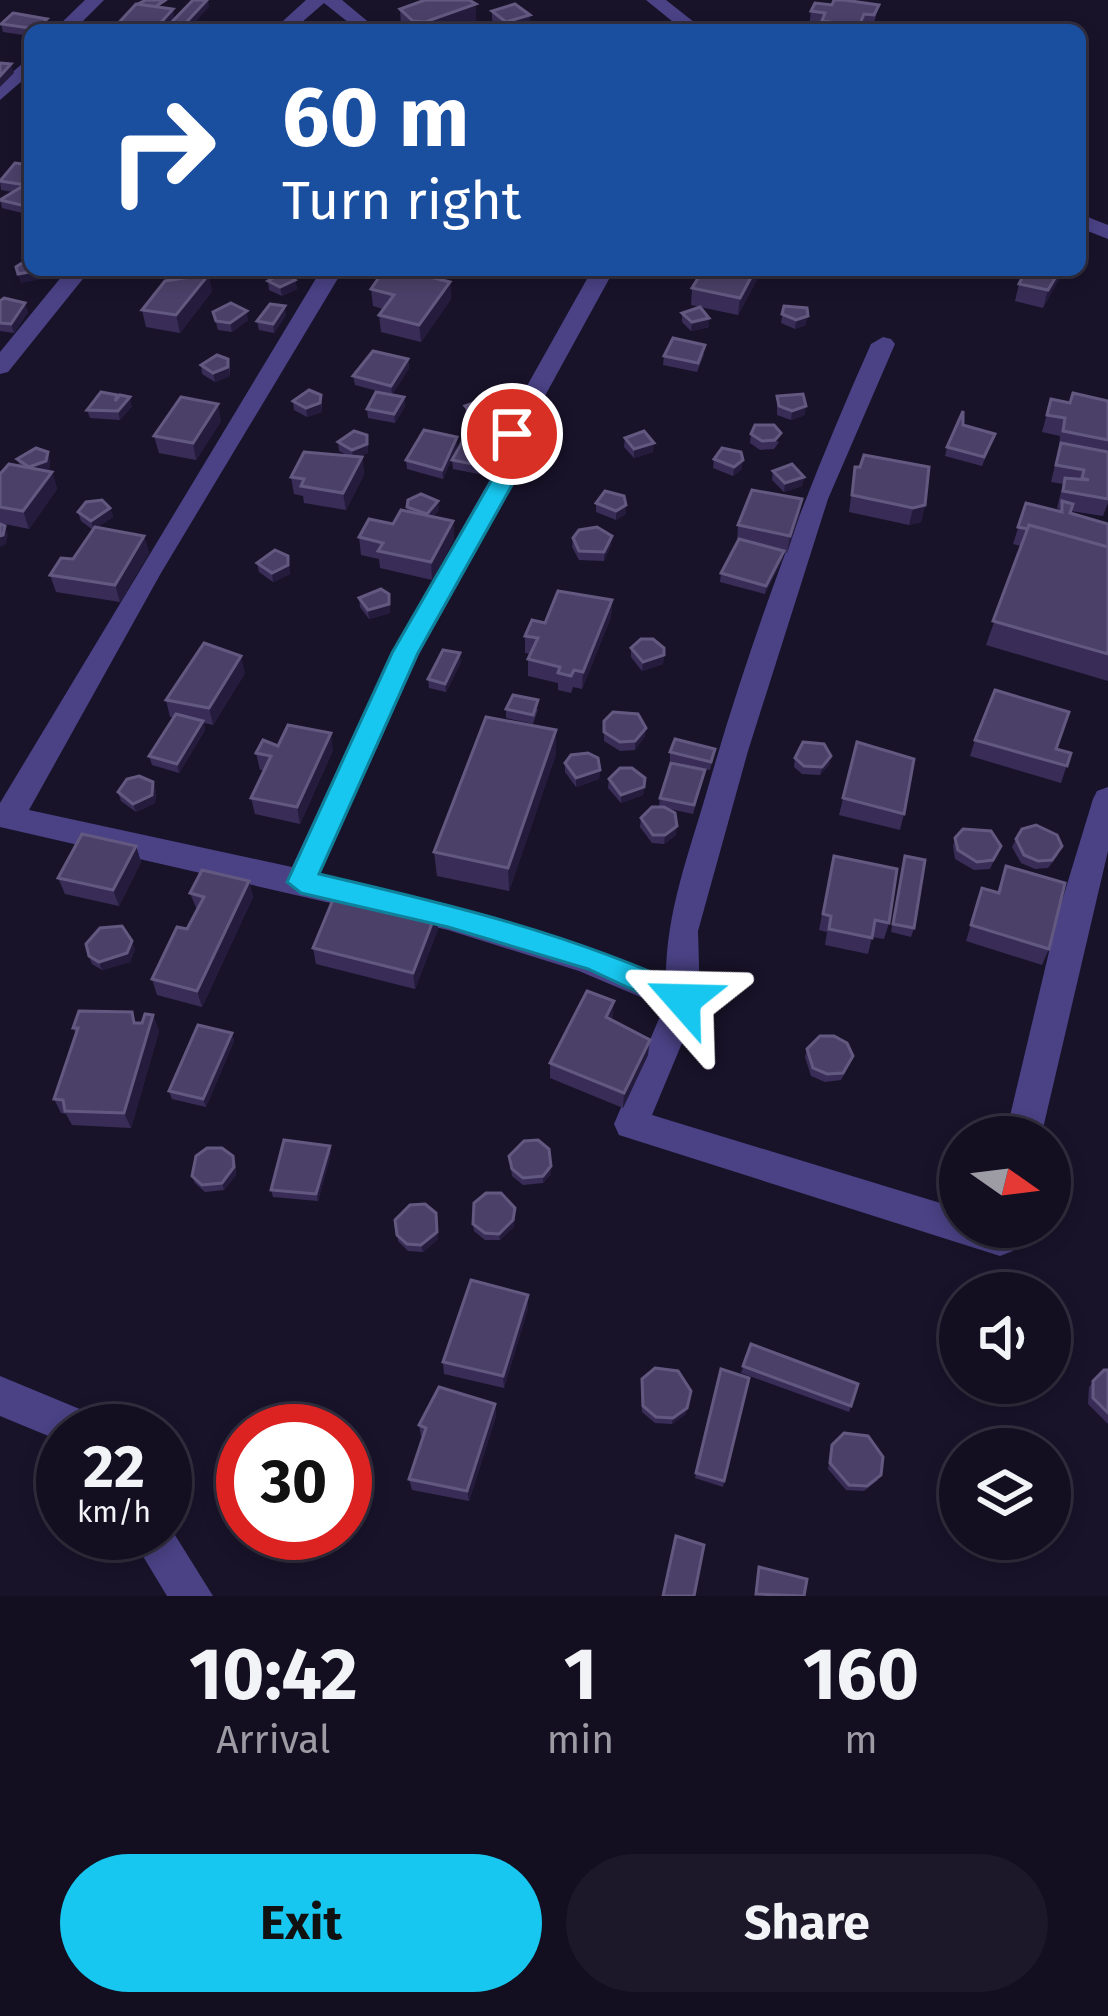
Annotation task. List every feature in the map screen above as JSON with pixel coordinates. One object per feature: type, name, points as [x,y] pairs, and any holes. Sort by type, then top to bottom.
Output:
[{"type":"street","points":[[69,24],[94,0]]},
{"type":"street","points":[[289,24],[317,0]]},
{"type":"street","points":[[332,0],[362,24]]},
{"type":"street","points":[[656,0],[687,24]]},
{"type":"street","points":[[0,94],[24,69]]},
{"type":"street","points":[[0,368],[74,276]]},
{"type":"street","points":[[328,276],[5,816],[448,915],[596,958],[683,1000]]},
{"type":"street","points":[[301,882],[405,653],[505,476],[512,434],[599,276]]},
{"type":"street","points":[[883,344],[815,499],[733,751],[682,931],[683,1000],[631,1124],[939,1219]]},
{"type":"street","points":[[1028,1116],[1074,914],[1108,799]]},
{"type":"street","points":[[0,1396],[36,1411]]},
{"type":"street","points":[[168,1560],[192,1596]]},
{"type":"building","points":[[193,0],[207,0],[185,24],[170,24]]},
{"type":"building","points":[[425,0],[476,4],[425,22],[413,21],[400,9]]},
{"type":"building","points":[[834,0],[844,0],[879,5],[874,15],[864,14],[860,24],[822,21],[825,13],[811,11],[815,3],[832,5]]},
{"type":"building","points":[[164,1],[155,7],[138,4]]},
{"type":"building","points":[[136,4],[173,9],[159,24],[118,24]]},
{"type":"building","points":[[515,4],[530,15],[506,22],[492,11]]},
{"type":"building","points":[[13,13],[47,19],[24,27],[1,24]]},
{"type":"building","points":[[15,163],[24,164],[24,185],[0,181]]},
{"type":"building","points":[[24,185],[24,206],[0,200]]},
{"type":"building","points":[[207,276],[176,315],[142,310],[165,281]]},
{"type":"building","points":[[276,276],[295,280],[280,287],[268,281]]},
{"type":"building","points":[[380,276],[436,276],[450,282],[419,325],[379,315],[394,295],[371,289]]},
{"type":"building","points":[[699,276],[752,276],[740,298],[692,288]]},
{"type":"building","points":[[1023,276],[1056,276],[1048,290],[1019,284]]},
{"type":"building","points":[[4,298],[25,303],[11,324],[0,323]]},
{"type":"building","points":[[231,303],[247,311],[230,323],[216,321],[213,312]]},
{"type":"building","points":[[270,304],[285,306],[273,324],[257,321]]},
{"type":"building","points":[[784,306],[807,308],[808,316],[796,320],[782,314]]},
{"type":"building","points":[[700,307],[709,318],[692,322],[682,313]]},
{"type":"building","points":[[673,338],[705,345],[698,363],[664,356]]},
{"type":"building","points":[[373,351],[408,359],[391,386],[353,376]]},
{"type":"building","points":[[217,355],[228,359],[228,367],[213,373],[201,365]]},
{"type":"building","points":[[309,390],[321,395],[320,403],[306,408],[293,401]]},
{"type":"building","points":[[101,392],[117,395],[115,401],[120,395],[130,397],[118,411],[87,410]]},
{"type":"building","points":[[376,392],[404,397],[394,414],[367,409]]},
{"type":"building","points":[[1073,393],[1108,401],[1108,440],[1063,431],[1065,418],[1047,415],[1051,399],[1070,403]]},
{"type":"building","points":[[803,394],[806,406],[792,411],[779,406],[777,396]]},
{"type":"building","points":[[181,397],[218,404],[193,443],[154,436]]},
{"type":"building","points":[[485,399],[493,411],[474,416],[465,406]]},
{"type":"building","points":[[963,411],[963,425],[995,434],[984,457],[947,447]]},
{"type":"building","points":[[755,425],[774,425],[781,433],[775,440],[762,441],[751,434]]},
{"type":"building","points":[[424,430],[457,437],[442,470],[406,460]]},
{"type":"building","points":[[354,431],[367,435],[367,444],[352,450],[338,442]]},
{"type":"building","points":[[644,431],[654,443],[634,449],[625,438]]},
{"type":"building","points":[[464,439],[503,446],[493,468],[452,460]]},
{"type":"building","points":[[1061,443],[1108,452],[1108,499],[1063,491],[1065,478],[1089,480],[1082,478],[1084,470],[1056,465]]},
{"type":"building","points":[[36,448],[48,452],[46,461],[29,467],[17,459]]},
{"type":"building","points":[[722,448],[741,452],[743,460],[734,467],[714,459]]},
{"type":"building","points":[[304,452],[362,457],[343,493],[301,486],[304,479],[291,477]]},
{"type":"building","points":[[864,455],[929,467],[925,505],[913,508],[852,495],[855,467],[860,467]]},
{"type":"building","points":[[9,464],[52,472],[23,511],[0,507],[0,474]]},
{"type":"building","points":[[792,464],[804,477],[785,483],[773,471]]},
{"type":"building","points":[[752,490],[802,499],[790,536],[738,525]]},
{"type":"building","points":[[605,491],[624,496],[626,505],[616,511],[596,503]]},
{"type":"building","points":[[421,494],[438,501],[427,514],[407,507],[408,500]]},
{"type":"building","points":[[102,500],[110,508],[91,521],[78,512],[86,502]]},
{"type":"building","points":[[1062,501],[1073,504],[1070,513],[1108,524],[1108,547],[1029,525],[1028,529],[1018,527],[1026,503],[1062,512]]},
{"type":"building","points":[[401,510],[453,521],[431,562],[378,551],[383,543],[359,537],[369,519],[393,524]]},
{"type":"building","points":[[1029,525],[1108,547],[1108,654],[993,621]]},
{"type":"building","points":[[95,527],[144,536],[115,585],[50,575],[61,558],[73,559]]},
{"type":"building","points":[[597,527],[612,536],[604,552],[579,551],[573,538],[579,530]]},
{"type":"building","points":[[739,539],[784,551],[766,586],[721,573]]},
{"type":"building","points":[[275,550],[288,556],[288,565],[272,573],[257,563]]},
{"type":"building","points":[[381,589],[389,594],[389,604],[368,610],[359,598]]},
{"type":"building","points":[[558,591],[612,600],[583,672],[574,670],[571,676],[558,673],[560,667],[528,659],[538,638],[525,636],[532,620],[545,623]]},
{"type":"building","points":[[641,639],[653,639],[664,648],[664,655],[643,662],[631,648]]},
{"type":"building","points":[[204,643],[241,656],[209,708],[166,700]]},
{"type":"building","points":[[443,650],[460,653],[445,684],[428,679]]},
{"type":"building","points":[[995,690],[1069,712],[1056,749],[1071,753],[1067,766],[975,740]]},
{"type":"building","points":[[513,695],[538,700],[533,715],[506,709]]},
{"type":"building","points":[[613,712],[638,714],[646,728],[635,741],[620,742],[604,732],[604,721]]},
{"type":"building","points":[[176,714],[203,721],[177,764],[149,756]]},
{"type":"building","points":[[486,717],[556,730],[508,868],[434,852]]},
{"type":"building","points":[[288,725],[331,733],[297,807],[251,798],[271,756],[256,753],[263,740],[278,746]]},
{"type":"building","points":[[675,739],[715,749],[711,762],[670,752]]},
{"type":"building","points":[[803,742],[824,744],[831,756],[822,767],[804,766],[795,758]]},
{"type":"building","points":[[857,742],[914,759],[904,814],[843,798]]},
{"type":"building","points":[[588,753],[598,758],[600,770],[576,778],[565,763],[571,755]]},
{"type":"building","points":[[671,763],[705,770],[694,805],[660,798]]},
{"type":"building","points":[[620,768],[632,768],[645,778],[644,787],[621,795],[609,779]]},
{"type":"building","points":[[139,776],[153,782],[152,795],[133,804],[118,792],[127,779]]},
{"type":"building","points":[[652,807],[675,813],[677,826],[665,835],[653,835],[641,818]]},
{"type":"building","points":[[1036,825],[1057,835],[1062,846],[1052,860],[1024,855],[1016,839],[1022,829]]},
{"type":"building","points":[[963,829],[991,831],[1001,846],[993,860],[977,862],[958,850],[955,838]]},
{"type":"building","points":[[82,834],[136,846],[113,890],[58,878]]},
{"type":"building","points":[[834,856],[897,869],[889,923],[875,920],[872,938],[829,929],[831,916],[823,914]]},
{"type":"building","points":[[905,856],[925,860],[914,928],[893,924]]},
{"type":"building","points":[[1006,866],[1065,883],[1049,949],[971,925],[982,888],[999,893]]},
{"type":"building","points":[[202,870],[249,881],[197,991],[152,979],[177,927],[187,929],[204,897],[190,893]]},
{"type":"building","points":[[337,890],[436,913],[413,973],[313,948]]},
{"type":"building","points":[[122,926],[132,941],[127,953],[99,962],[89,956],[86,944],[100,928]]},
{"type":"building","points":[[587,991],[614,1001],[606,1017],[650,1040],[624,1093],[550,1063]]},
{"type":"building","points":[[79,1011],[132,1012],[134,1023],[142,1023],[145,1014],[153,1015],[124,1113],[65,1111],[63,1100],[54,1099],[78,1028],[73,1028]]},
{"type":"building","points":[[198,1025],[232,1033],[203,1099],[169,1091]]},
{"type":"building","points":[[820,1036],[847,1043],[853,1056],[843,1073],[827,1074],[813,1068],[807,1049]]},
{"type":"building","points":[[284,1140],[330,1146],[316,1194],[271,1190]]},
{"type":"building","points":[[538,1140],[549,1149],[551,1166],[543,1176],[523,1178],[512,1169],[509,1156],[524,1141]]},
{"type":"building","points":[[207,1148],[222,1148],[233,1156],[234,1167],[222,1183],[202,1185],[192,1176],[196,1156]]},
{"type":"building","points":[[486,1193],[501,1193],[515,1208],[513,1220],[499,1234],[485,1233],[473,1224],[474,1203]]},
{"type":"building","points":[[425,1204],[436,1213],[437,1232],[421,1245],[407,1244],[397,1235],[395,1220],[410,1205]]},
{"type":"building","points":[[471,1280],[528,1295],[503,1376],[443,1362]]},
{"type":"building","points":[[751,1344],[858,1384],[851,1406],[743,1366]]},
{"type":"building","points":[[655,1368],[678,1371],[691,1391],[687,1408],[673,1418],[656,1417],[643,1406],[642,1379]]},
{"type":"building","points":[[721,1369],[749,1378],[724,1481],[696,1473]]},
{"type":"building","points":[[1108,1370],[1108,1413],[1093,1398],[1093,1381]]},
{"type":"building","points":[[439,1387],[495,1404],[467,1491],[409,1479],[426,1428],[419,1425]]},
{"type":"building","points":[[844,1433],[868,1436],[883,1457],[881,1475],[867,1486],[849,1485],[830,1463],[832,1445]]},
{"type":"building","points":[[676,1536],[704,1545],[694,1596],[663,1596]]},
{"type":"building","points":[[759,1567],[807,1579],[804,1596],[756,1594]]},
{"type":"route","points":[[512,434],[505,476],[405,653],[301,882],[448,915],[596,958],[683,1000]]}]
